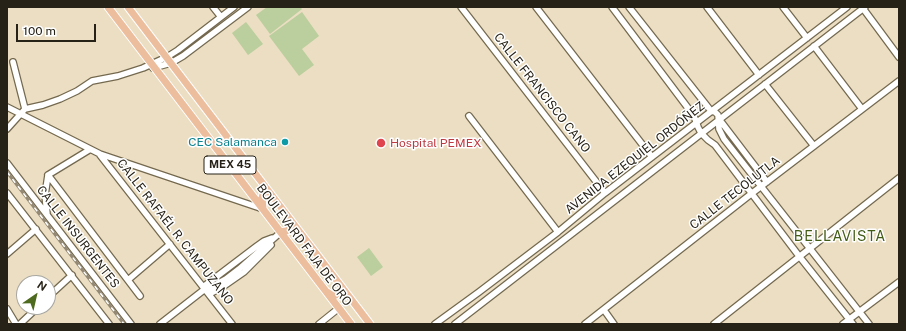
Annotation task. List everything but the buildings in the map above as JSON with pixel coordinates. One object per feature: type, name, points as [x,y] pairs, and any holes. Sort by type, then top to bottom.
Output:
[{"type":"main road","name":"BOULEVARD FAJA DE ORO","points":[[108,7],[351,324]]},
{"type":"main road","name":"BOULEVARD FAJA DE ORO","points":[[130,8],[370,324]]},
{"type":"main road","points":[[263,209],[262,198],[265,187]]},
{"type":"main road","points":[[281,232],[290,230],[300,233]]},
{"type":"main road","points":[[327,292],[336,295],[343,289]]},
{"type":"street","points":[[213,7],[221,17]]},
{"type":"street","points":[[169,60],[178,50],[234,7]]},
{"type":"street","points":[[7,129],[24,111],[60,99],[77,91],[92,81],[118,76],[183,56],[248,7]]},
{"type":"street","name":"CALLE FRANCISCO CANO","points":[[461,7],[605,193]]},
{"type":"street","points":[[536,7],[652,157]]},
{"type":"street","points":[[612,7],[694,116],[701,133],[715,145],[751,194],[851,322]]},
{"type":"street","points":[[629,7],[711,111],[718,115],[721,134],[869,324]]},
{"type":"street","points":[[707,7],[759,75]]},
{"type":"street","points":[[783,7],[807,38]]},
{"type":"street","name":"AVENIDA EZEQUIEL ORDÓÑEZ","points":[[435,324],[558,232],[605,193],[847,7]]},
{"type":"street","points":[[863,8],[899,57]]},
{"type":"street","name":"AVENIDA EZEQUIEL ORDÓÑEZ","points":[[455,324],[863,8]]},
{"type":"street","points":[[814,46],[862,109]]},
{"type":"street","points":[[13,62],[24,111]]},
{"type":"street","name":"CALLE TECOLUTLA","points":[[585,324],[761,186],[899,82]]},
{"type":"street","points":[[766,84],[814,146]]},
{"type":"street","points":[[7,107],[24,111],[89,150],[263,209]]},
{"type":"street","points":[[469,116],[558,232]]},
{"type":"street","points":[[719,120],[767,182]]},
{"type":"street","points":[[48,175],[89,150]]},
{"type":"street","name":"CALLE RAFAÉL R. CAMPUZANO","points":[[100,154],[232,324]]},
{"type":"street","name":"CALLE INSURGENTES","points":[[7,163],[132,324]]},
{"type":"street","points":[[47,215],[45,195],[48,175]]},
{"type":"street","points":[[48,175],[140,296]]},
{"type":"street","points":[[714,324],[899,178]]},
{"type":"street","points":[[7,193],[109,324]]},
{"type":"street","points":[[606,206],[602,201],[605,193],[613,194],[616,198]]},
{"type":"street","points":[[36,200],[45,195]]},
{"type":"street","points":[[7,254],[36,229]]},
{"type":"street","points":[[160,324],[206,290],[235,273],[281,232]]},
{"type":"street","points":[[128,280],[170,244]]},
{"type":"street","points":[[56,291],[72,276]]},
{"type":"street","points":[[843,324],[851,322],[860,311],[899,282]]},
{"type":"street","points":[[319,324],[339,308]]},
{"type":"street","points":[[7,309],[16,324]]},
{"type":"street","points":[[604,310],[614,324]]},
{"type":"street","points":[[20,324],[30,315]]},
{"type":"green space","points":[[267,7],[300,7],[302,9],[270,34],[256,15]]},
{"type":"green space","points":[[302,12],[319,36],[302,49],[314,65],[299,76],[269,36]]},
{"type":"green space","points":[[246,22],[263,44],[248,55],[232,33]]},
{"type":"green space","points":[[369,248],[383,267],[371,276],[357,257]]},
{"type":"railway","points":[[7,172],[124,324]]},
{"type":"place","name":"CEC Salamanca","points":[[285,142]]},
{"type":"place","name":"Hospital PEMEX","points":[[381,143]]},
{"type":"district","name":"BELLAVISTA","points":[[840,237]]}]
